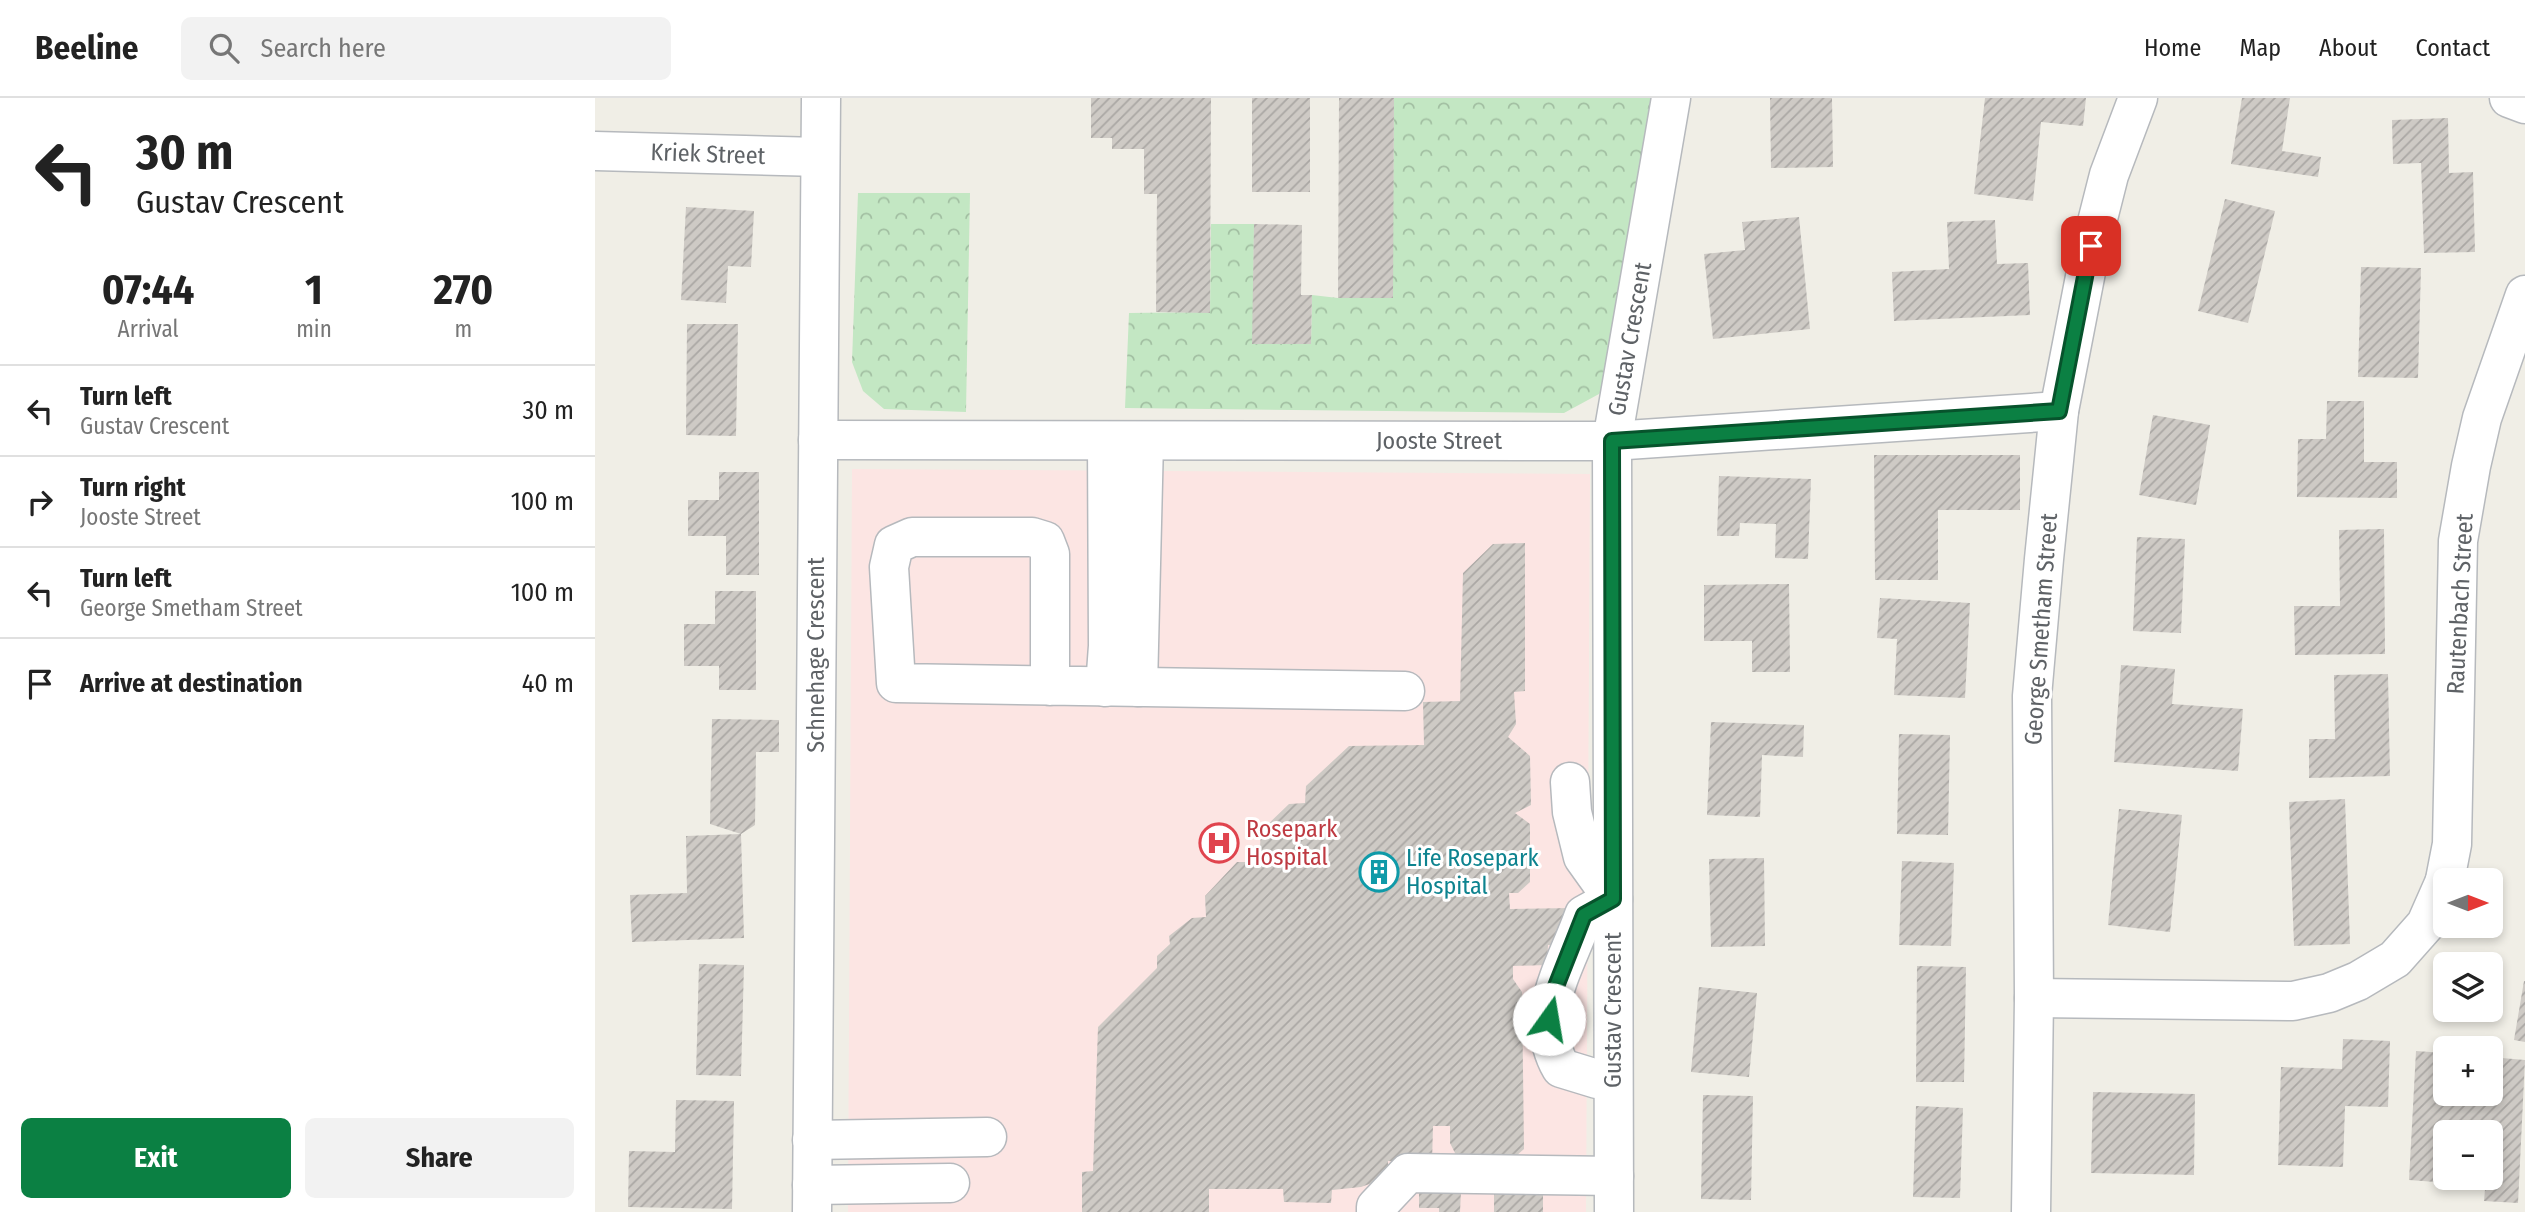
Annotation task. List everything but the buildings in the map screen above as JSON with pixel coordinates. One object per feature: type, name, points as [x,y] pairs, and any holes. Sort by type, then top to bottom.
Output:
[{"type":"street","name":"Schnehage Crescent","points":[[812,1199],[821,98]]},
{"type":"street","name":"Gustav Crescent","points":[[1614,1194],[1612,441],[1671,98]]},
{"type":"street","name":"George Smetham Street","points":[[2031,1212],[2034,998],[2032,696],[2059,411],[2091,246],[2109,176],[2138,98]]},
{"type":"street","points":[[2509,98],[2525,104]]},
{"type":"street","name":"Kriek Street","points":[[595,151],[820,157]]},
{"type":"street","name":"Rautenbach Street","points":[[2447,868],[2452,844],[2458,541],[2482,418],[2525,295]]},
{"type":"street","name":"Jooste Street","points":[[818,440],[1612,441],[2059,411]]},
{"type":"street","points":[[1107,440],[1108,646],[1122,687]]},
{"type":"street","points":[[1122,687],[1144,440]]},
{"type":"street","points":[[1050,686],[1050,554],[1045,541],[1032,537],[912,537],[894,545],[889,567],[895,683],[1050,686],[1405,691]]},
{"type":"street","points":[[1570,782],[1571,812],[1583,857],[1613,899],[1584,915],[1549,1004],[1549,1033],[1552,1051],[1561,1068],[1597,1079],[1613,1080]]},
{"type":"street","name":"Rautenbach Street","points":[[2034,998],[2293,1001],[2329,993],[2358,981],[2395,959],[2426,924],[2433,908]]},
{"type":"street","points":[[812,1140],[987,1137]]},
{"type":"street","points":[[812,1199],[936,1184],[920,1138]]},
{"type":"street","points":[[1375,1212],[1376,1207],[1408,1173],[1614,1194]]},
{"type":"shaded area","name":"Rosepark Hospital","points":[[852,469],[1590,474],[1586,1212],[848,1212]]},
{"type":"green space","points":[[1394,98],[1662,98],[1617,369],[1599,394],[1564,413],[1125,408],[1129,313],[1210,312],[1211,224],[1254,224],[1253,344],[1311,344],[1312,295],[1392,298]]},
{"type":"green space","points":[[858,193],[970,193],[966,412],[884,409],[863,391],[852,362]]},
{"type":"place","name":"Rosepark Hospital","points":[[1219,843]]},
{"type":"place","name":"Life Rosepark Hospital","points":[[1379,872]]},
{"type":"route","points":[[1549,1019],[1549,1004],[1584,915],[1613,899],[1612,441],[2059,411],[2091,246]]}]
